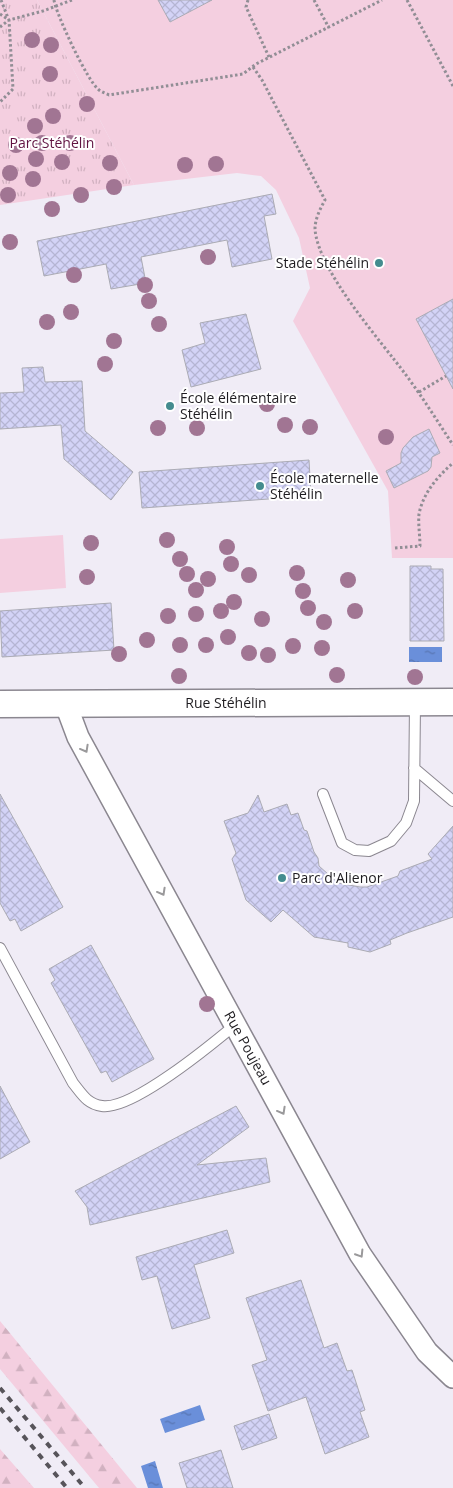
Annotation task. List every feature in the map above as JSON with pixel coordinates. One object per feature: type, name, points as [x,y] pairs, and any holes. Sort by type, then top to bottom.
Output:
[{"type":"street","name":"Rue Stéhélin","points":[[0,704],[453,702]]},
{"type":"street","name":"Rue Poujeau","points":[[66,705],[78,737],[360,1254],[427,1352],[453,1377]]},
{"type":"lane","points":[[323,794],[342,843],[355,850],[369,851],[391,841],[406,823],[414,801],[415,702]]},
{"type":"lane","points":[[414,768],[453,801]]},
{"type":"lane","points":[[0,948],[74,1082],[87,1101],[103,1107],[122,1104],[184,1066],[235,1025]]},
{"type":"path","points":[[0,102],[13,89],[9,20],[1,0]]},
{"type":"path","points":[[54,0],[55,7],[71,42],[91,80],[98,89],[109,95],[243,74],[253,66],[382,0]]},
{"type":"path","points":[[0,27],[9,20],[55,7],[72,0]]},
{"type":"path","points":[[248,0],[246,8],[270,57]]},
{"type":"path","points":[[314,0],[329,28]]},
{"type":"path","points":[[407,0],[453,86]]},
{"type":"path","points":[[0,14],[9,20]]},
{"type":"path","points":[[253,66],[325,200],[318,213],[315,229],[322,254],[343,290],[418,392],[453,445]]},
{"type":"path","points":[[418,392],[446,376]]},
{"type":"path","points":[[395,548],[420,546],[419,515],[427,492],[453,463]]},
{"type":"green space","name":"Parc Stéhélin","points":[[0,0],[37,0],[134,185],[0,205]]},
{"type":"green space","name":"Stade Stéhélin","points":[[37,0],[453,0],[453,558],[392,558],[388,491],[293,321],[310,288],[299,238],[276,190],[261,176],[237,173],[134,185]]},
{"type":"green space","points":[[63,535],[66,588],[0,593],[0,539]]},
{"type":"green space","points":[[0,1321],[137,1488],[99,1488],[0,1369]]},
{"type":"green space","points":[[0,1449],[34,1488],[0,1488]]},
{"type":"water","points":[[409,647],[442,647],[442,662],[409,662]]},
{"type":"water","points":[[200,1405],[205,1420],[165,1433],[160,1419]]},
{"type":"water","points":[[155,1461],[163,1488],[148,1488],[141,1466]]},
{"type":"building","points":[[158,0],[212,0],[170,22]]},
{"type":"building","points":[[272,194],[276,214],[264,216],[272,259],[232,267],[227,240],[141,257],[146,283],[111,289],[106,264],[44,276],[37,241]]},
{"type":"building","points":[[453,299],[453,389],[416,319]]},
{"type":"building","points":[[246,314],[261,369],[191,387],[182,350],[205,343],[200,323]]},
{"type":"building","points":[[43,367],[45,382],[82,381],[85,431],[133,472],[111,500],[64,459],[61,425],[0,429],[0,393],[24,392],[22,368]]},
{"type":"building","points":[[429,429],[440,453],[432,457],[431,467],[428,471],[394,488],[386,471],[401,463],[403,448],[413,437]]},
{"type":"building","points":[[309,460],[311,496],[142,508],[139,472]]},
{"type":"building","points":[[410,566],[431,566],[431,569],[443,569],[444,641],[410,641]]},
{"type":"building","points":[[111,603],[114,650],[2,657],[0,611]]},
{"type":"building","points":[[0,794],[63,907],[21,931],[15,919],[10,921],[0,903]]},
{"type":"building","name":"Parc d'Alienor","points":[[258,795],[264,812],[287,804],[291,815],[298,813],[318,858],[319,866],[338,883],[360,887],[367,887],[398,876],[400,871],[432,859],[428,854],[453,826],[453,917],[390,940],[391,944],[370,952],[348,947],[348,943],[314,937],[283,910],[271,922],[246,900],[232,859],[236,853],[224,821],[248,813]]},
{"type":"building","points":[[91,945],[154,1059],[112,1082],[106,1071],[101,1073],[51,983],[55,980],[49,969]]},
{"type":"building","points":[[0,1086],[30,1142],[0,1159]]},
{"type":"building","points":[[236,1106],[249,1127],[197,1165],[266,1158],[270,1182],[90,1225],[87,1207],[75,1191]]},
{"type":"building","points":[[227,1230],[234,1253],[194,1265],[210,1318],[172,1329],[157,1276],[142,1280],[136,1257]]},
{"type":"building","points":[[301,1280],[324,1348],[337,1343],[347,1371],[352,1370],[365,1410],[360,1412],[369,1437],[325,1454],[306,1397],[268,1411],[252,1365],[267,1360],[246,1298]]},
{"type":"building","points":[[269,1414],[277,1438],[242,1450],[234,1426]]},
{"type":"building","points":[[221,1450],[233,1488],[187,1488],[179,1463]]},
{"type":"railway","points":[[0,1388],[85,1488]]},
{"type":"railway","points":[[0,1408],[67,1488]]},
{"type":"place","name":"Stade Stéhélin","points":[[379,263]]},
{"type":"place","name":"École élémentaire Stéhélin","points":[[170,406]]},
{"type":"place","name":"École maternelle Stéhélin","points":[[260,486]]},
{"type":"place","name":"Parc d'Alienor","points":[[282,878]]}]
